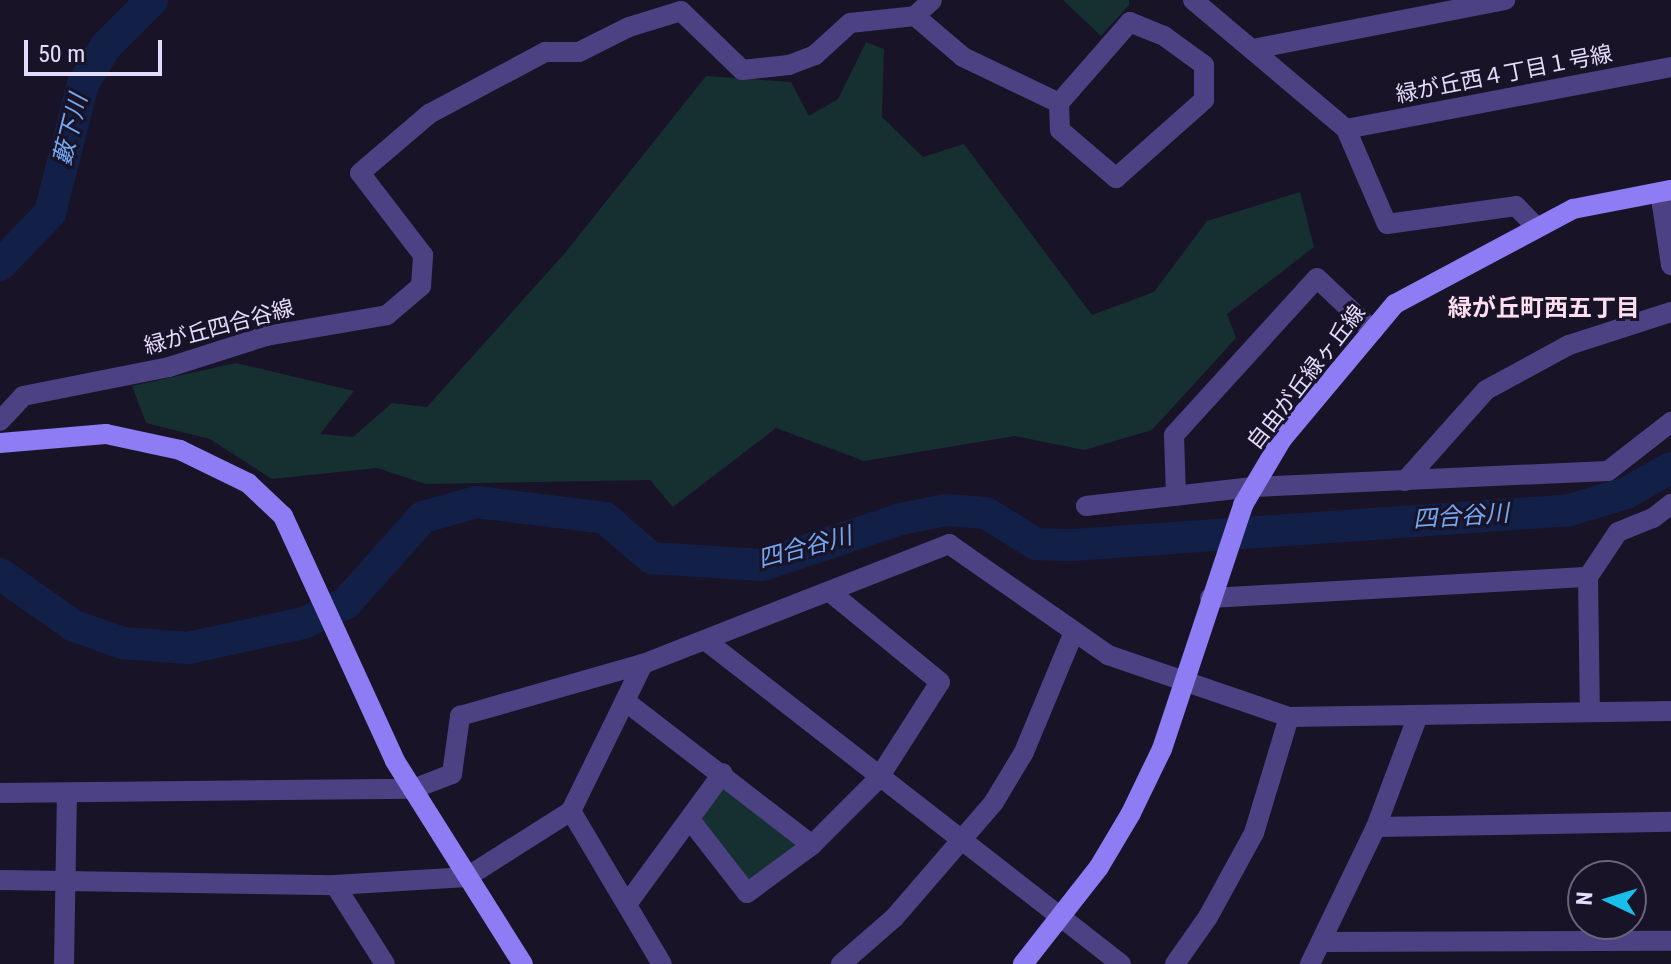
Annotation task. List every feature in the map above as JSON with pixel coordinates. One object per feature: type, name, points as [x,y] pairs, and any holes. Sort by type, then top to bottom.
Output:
[{"type":"street","points":[[932,0],[915,16],[963,57],[1059,103]]},
{"type":"street","points":[[1193,0],[1346,129],[1387,224],[1516,206],[1537,228]]},
{"type":"street","points":[[1253,49],[1457,4],[1505,0]]},
{"type":"street","name":"緑が丘四合谷線","points":[[0,421],[23,396],[169,367],[266,336],[387,315],[421,286],[423,255],[360,173],[429,114],[545,52],[579,52],[629,27],[681,11],[742,70],[789,65],[815,55],[850,23],[915,16]]},
{"type":"street","points":[[1130,22],[1164,36],[1204,65],[1204,100],[1116,178],[1060,130],[1059,103],[1130,22]]},
{"type":"street","name":"緑が丘西４丁目１号線","points":[[1346,129],[1671,67]]},
{"type":"street","points":[[1665,191],[1671,265]]},
{"type":"street","name":"自由が丘緑ヶ丘線","points":[[1023,964],[1062,919],[1131,813],[1162,749],[1217,571],[1248,496],[1282,439],[1395,304],[1573,209],[1665,191]]},
{"type":"street","points":[[1176,496],[1174,435],[1317,278],[1373,331]]},
{"type":"street","points":[[1405,481],[1486,390],[1569,345],[1671,312]]},
{"type":"street","points":[[1086,506],[1176,496],[1248,496],[1405,481],[1608,471],[1671,422]]},
{"type":"street","points":[[0,443],[106,434],[194,456],[248,483],[283,516],[413,789],[523,964]]},
{"type":"street","points":[[1590,712],[1588,577],[1618,532],[1653,518],[1671,504]]},
{"type":"street","points":[[0,793],[67,795],[413,789],[452,774],[460,716],[643,664],[949,544],[1108,655],[1186,679],[1289,717],[1671,711]]},
{"type":"street","points":[[1210,598],[1588,577]]},
{"type":"street","points":[[691,821],[747,893],[812,845],[878,779],[940,682],[830,592]]},
{"type":"street","points":[[841,964],[894,918],[965,841],[1024,752],[1074,632]]},
{"type":"street","points":[[705,640],[878,779],[965,841],[1121,964]]},
{"type":"street","points":[[0,880],[335,885],[467,877],[571,811],[643,664]]},
{"type":"street","points":[[625,701],[723,773],[812,845]]},
{"type":"street","points":[[1310,964],[1376,827],[1418,715]]},
{"type":"street","points":[[1175,964],[1208,917],[1254,833],[1289,717]]},
{"type":"street","points":[[627,904],[691,821],[723,773]]},
{"type":"street","points":[[64,964],[67,795]]},
{"type":"street","points":[[571,811],[662,964]]},
{"type":"street","points":[[1376,827],[1671,822]]},
{"type":"street","points":[[335,885],[385,964]]},
{"type":"street","points":[[1323,942],[1671,941]]},
{"type":"green space","points":[[1063,0],[1129,0],[1129,5],[1101,36]]},
{"type":"green space","points":[[866,42],[884,49],[882,117],[923,157],[964,144],[1092,315],[1154,292],[1207,221],[1300,192],[1314,247],[1227,314],[1236,338],[1152,430],[1084,450],[1015,436],[864,461],[776,428],[673,507],[650,480],[426,484],[377,468],[272,479],[210,439],[146,423],[132,386],[236,363],[354,391],[320,434],[353,437],[392,403],[427,407],[565,253],[706,76],[791,82],[809,116],[838,99]]},
{"type":"green space","points":[[721,787],[797,840],[797,848],[749,881],[698,818]]},
{"type":"waterway","name":"藪下川","points":[[0,265],[50,213],[83,84],[106,46],[152,0]]},
{"type":"waterway","name":"四合谷川","points":[[0,574],[74,626],[123,643],[188,648],[304,623],[346,603],[423,517],[477,502],[605,518],[651,558],[762,565],[901,519],[946,510],[986,513],[1036,544],[1073,545],[1570,510],[1626,493],[1671,468]]},
{"type":"district","name":"緑が丘町西五丁目","points":[[1544,309]]}]
